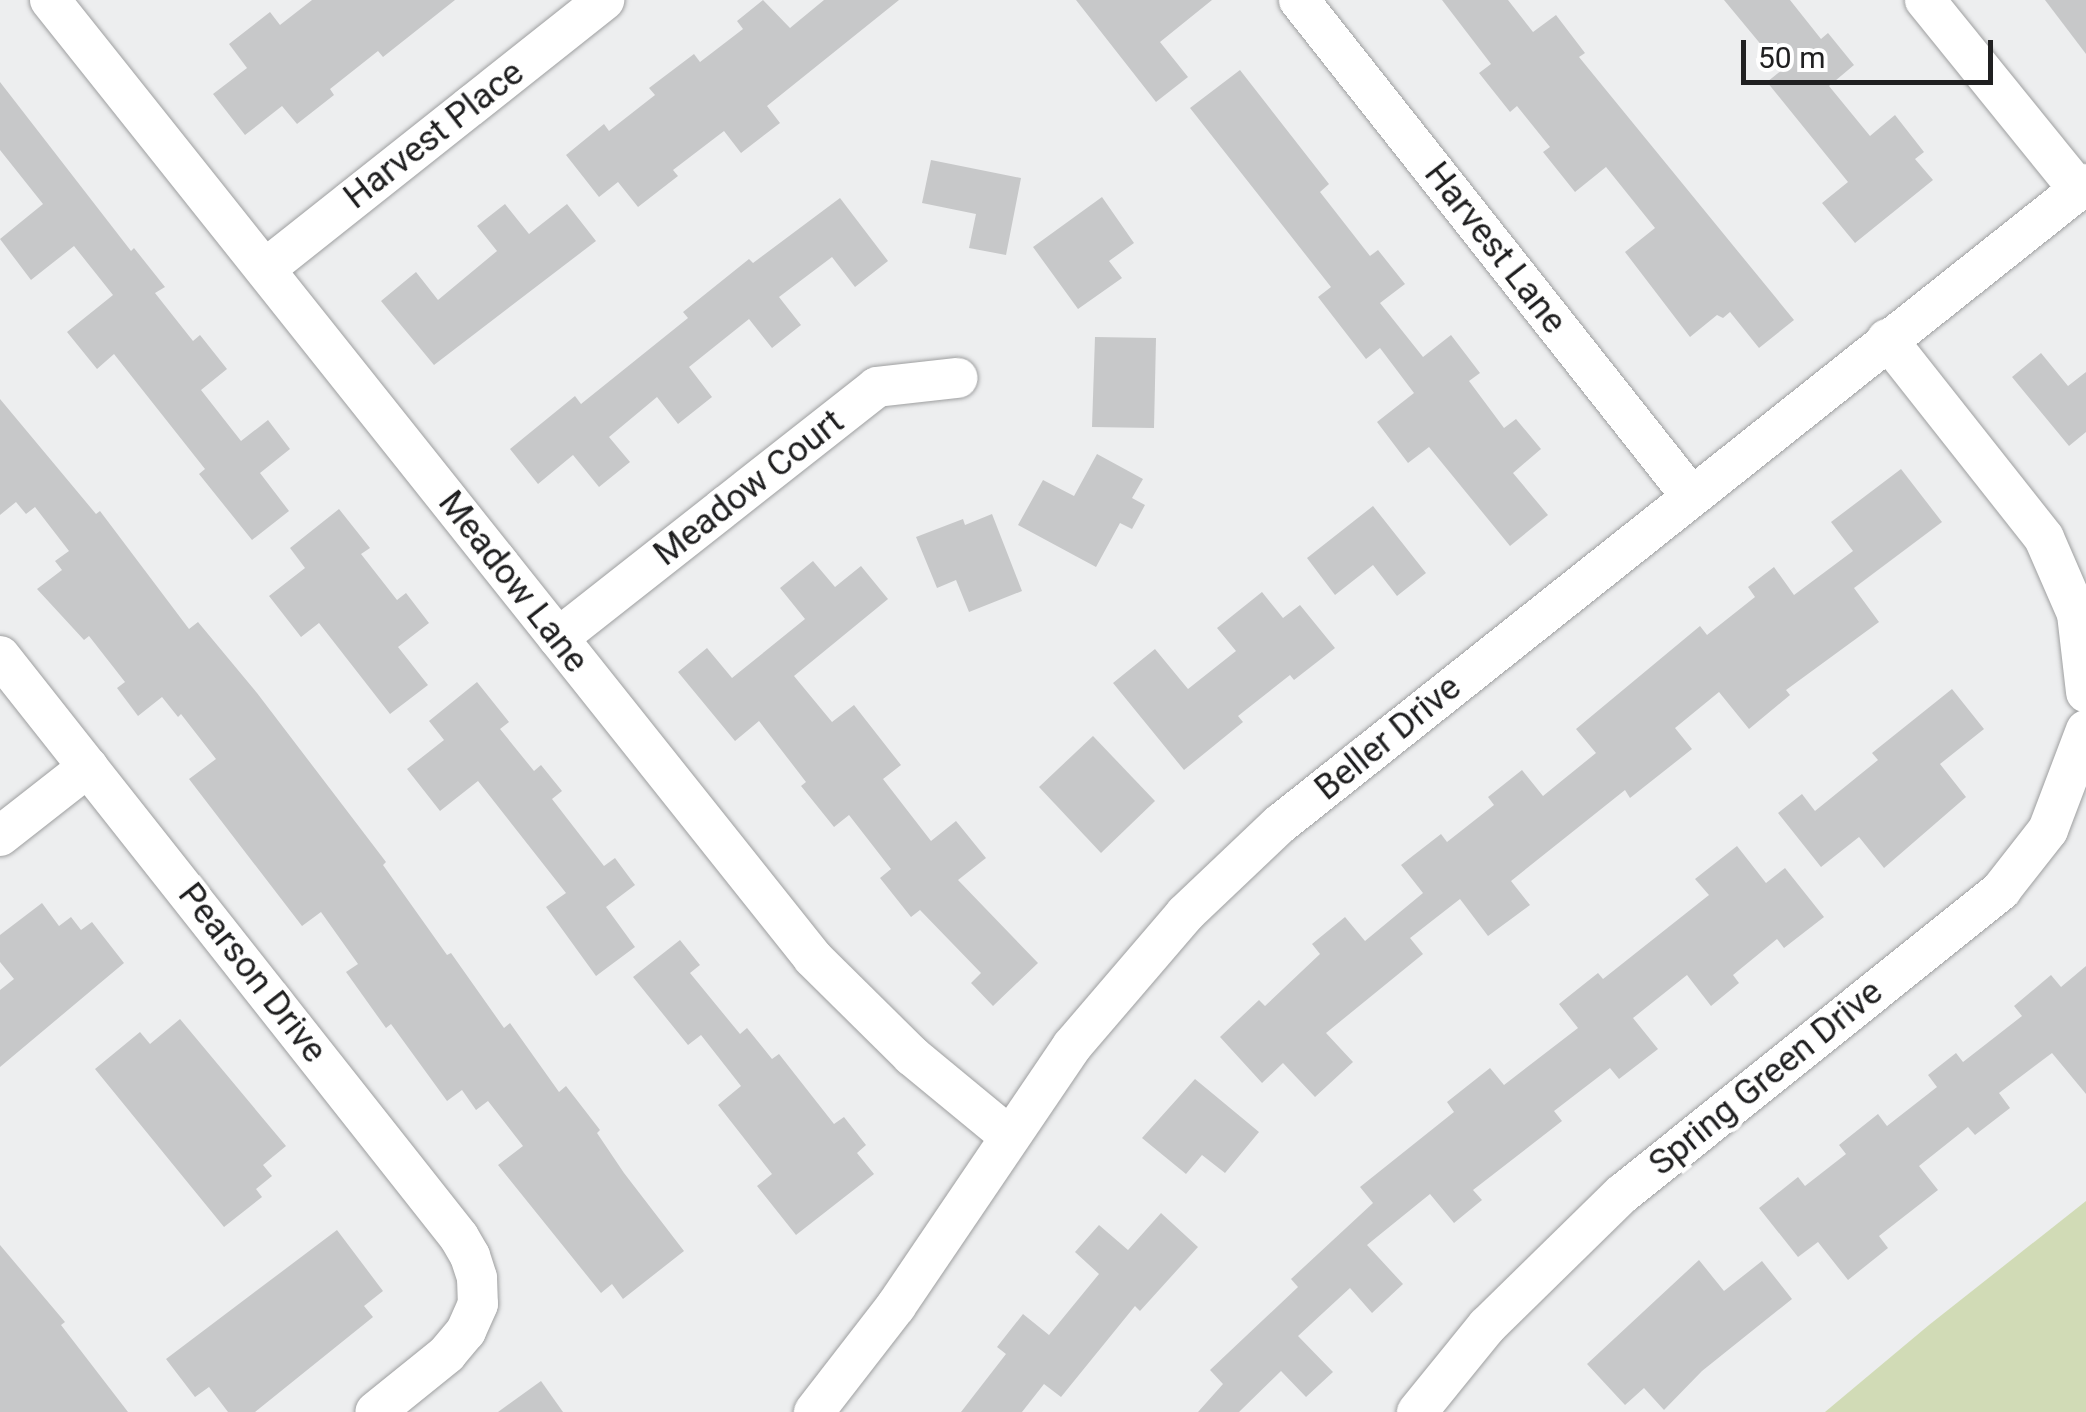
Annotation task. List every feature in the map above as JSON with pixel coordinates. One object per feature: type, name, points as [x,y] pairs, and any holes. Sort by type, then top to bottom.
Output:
[{"type":"street","name":"Meadow Lane","points":[[50,0],[813,958],[912,1056],[1008,1135]]},
{"type":"street","name":"Harvest Place","points":[[264,269],[604,0]]},
{"type":"street","name":"Harvest Lane","points":[[1298,0],[1690,496]]},
{"type":"street","points":[[1925,0],[2082,188]]},
{"type":"street","name":"Beller Drive","points":[[814,1412],[896,1306],[1008,1135],[1130,974],[1185,914],[1266,836],[2082,188]]},
{"type":"street","points":[[1887,340],[2044,538],[2077,614],[2086,692]]},
{"type":"street","name":"Meadow Court","points":[[558,638],[877,388],[956,378]]},
{"type":"street","name":"Pearson Drive","points":[[0,656],[459,1237],[477,1278],[478,1304],[466,1331],[447,1354],[374,1412]]},
{"type":"street","name":"Spring Green Drive","points":[[1417,1412],[1487,1326],[1622,1194],[2001,890],[2048,830],[2086,730]]},
{"type":"street","points":[[0,836],[88,767]]},
{"type":"green space","points":[[2086,1201],[2086,1412],[1825,1412],[1929,1325]]},
{"type":"building","points":[[312,0],[455,0],[383,57],[378,51],[330,89],[334,95],[297,124],[282,106],[245,135],[213,94],[247,68],[229,44],[270,12],[280,25]]},
{"type":"building","points":[[763,0],[790,28],[824,0],[899,0],[767,106],[780,123],[741,153],[724,131],[673,170],[678,176],[638,207],[618,182],[599,197],[566,155],[604,124],[609,131],[655,95],[649,88],[694,54],[700,62],[743,29],[737,21]]},
{"type":"building","points":[[1076,0],[1212,0],[1160,42],[1188,77],[1156,102]]},
{"type":"building","points":[[1442,0],[1508,0],[1533,32],[1556,15],[1585,53],[1579,57],[1794,320],[1759,348],[1730,312],[1723,318],[1717,315],[1690,337],[1625,252],[1655,228],[1606,167],[1575,192],[1543,152],[1550,147],[1517,106],[1510,112],[1479,73],[1491,64]]},
{"type":"building","points":[[1724,0],[1790,0],[1821,39],[1828,33],[1854,65],[1829,86],[1870,136],[1895,115],[1924,152],[1915,159],[1933,180],[1855,243],[1822,203],[1848,182],[1767,82],[1782,70]]},
{"type":"building","points":[[2045,0],[2086,0],[2086,54]]},
{"type":"building","points":[[1240,70],[1329,184],[1320,192],[1370,256],[1378,250],[1405,284],[1380,303],[1423,357],[1451,335],[1480,373],[1469,381],[1504,428],[1516,419],[1541,449],[1513,473],[1548,515],[1510,546],[1429,447],[1408,463],[1377,422],[1414,393],[1380,348],[1366,359],[1318,297],[1331,287],[1190,108]]},
{"type":"building","points":[[0,82],[131,251],[134,248],[165,287],[155,293],[193,341],[200,335],[227,369],[201,390],[241,441],[268,420],[290,449],[260,473],[289,511],[252,540],[199,474],[205,469],[114,354],[97,369],[67,332],[113,295],[74,246],[31,280],[0,239],[43,204],[0,150]]},
{"type":"building","points":[[931,160],[1021,178],[1006,255],[969,248],[976,214],[922,203]]},
{"type":"building","points":[[1102,197],[1134,243],[1109,261],[1122,278],[1078,309],[1033,247]]},
{"type":"building","points":[[840,198],[888,261],[855,287],[832,257],[779,297],[801,325],[772,348],[749,319],[689,367],[712,397],[678,424],[657,397],[609,437],[630,462],[599,487],[573,455],[538,484],[510,449],[575,396],[581,404],[688,318],[683,312],[749,259],[753,263]]},
{"type":"building","points":[[505,204],[529,234],[567,204],[596,241],[434,365],[381,301],[416,272],[438,300],[497,251],[477,226]]},
{"type":"building","points":[[1095,337],[1156,338],[1154,428],[1092,427]]},
{"type":"building","points":[[2041,353],[2068,386],[2086,372],[2086,432],[2069,446],[2012,377]]},
{"type":"building","points":[[0,399],[96,514],[100,511],[189,629],[198,622],[257,693],[386,862],[383,865],[447,955],[451,953],[504,1028],[510,1023],[559,1092],[566,1086],[600,1130],[597,1133],[624,1173],[684,1251],[623,1299],[612,1284],[601,1293],[498,1165],[523,1146],[488,1101],[476,1110],[462,1090],[447,1101],[391,1024],[386,1028],[346,972],[358,964],[321,912],[302,926],[189,779],[216,759],[181,714],[178,717],[162,697],[138,716],[117,688],[125,682],[89,636],[84,640],[37,589],[62,570],[55,561],[69,551],[35,507],[26,514],[16,502],[0,515]]},
{"type":"building","points":[[1097,454],[1143,479],[1132,498],[1145,505],[1132,529],[1120,523],[1096,567],[1018,525],[1043,480],[1074,496]]},
{"type":"building","points":[[1901,469],[1942,522],[1854,588],[1879,622],[1786,690],[1790,695],[1749,729],[1719,692],[1675,728],[1692,749],[1630,798],[1625,790],[1511,881],[1530,905],[1488,936],[1460,899],[1410,938],[1423,954],[1326,1033],[1353,1062],[1315,1097],[1283,1063],[1262,1083],[1220,1037],[1259,1000],[1265,1006],[1320,954],[1312,944],[1345,917],[1365,941],[1423,893],[1401,865],[1441,834],[1447,842],[1494,805],[1488,797],[1522,770],[1543,796],[1596,753],[1576,729],[1700,626],[1707,635],[1755,597],[1748,587],[1774,567],[1794,595],[1853,551],[1831,522]]},
{"type":"building","points":[[1373,506],[1426,573],[1397,596],[1373,565],[1335,595],[1307,558]]},
{"type":"building","points":[[339,509],[370,548],[361,554],[397,600],[406,593],[429,623],[398,647],[428,685],[390,714],[319,623],[301,637],[269,596],[305,568],[290,548]]},
{"type":"building","points":[[992,514],[1022,591],[969,612],[956,580],[937,588],[916,537],[963,519],[965,525]]},
{"type":"building","points":[[813,561],[835,587],[861,566],[888,599],[794,676],[832,722],[854,705],[901,765],[883,779],[931,841],[956,821],[986,858],[958,880],[1038,963],[993,1006],[971,983],[981,973],[920,910],[911,917],[880,878],[891,869],[849,815],[834,827],[801,786],[806,782],[759,721],[735,741],[678,672],[707,648],[732,678],[805,619],[780,588]]},
{"type":"building","points":[[1262,592],[1283,618],[1300,605],[1335,648],[1294,680],[1290,675],[1238,716],[1243,722],[1184,770],[1113,683],[1155,649],[1188,689],[1236,651],[1217,628]]},
{"type":"building","points":[[477,682],[509,722],[500,729],[534,771],[541,765],[562,791],[552,799],[604,866],[615,858],[635,885],[606,907],[635,947],[596,976],[546,907],[566,893],[478,781],[440,811],[407,769],[444,740],[429,721]]},
{"type":"building","points":[[1952,689],[1984,729],[1940,764],[1966,797],[1884,868],[1859,837],[1821,867],[1778,813],[1802,794],[1815,811],[1878,760],[1872,753]]},
{"type":"building","points":[[1093,736],[1155,801],[1101,853],[1039,787]]},
{"type":"building","points":[[1737,846],[1766,883],[1785,868],[1824,917],[1784,948],[1777,939],[1733,975],[1739,983],[1711,1006],[1687,975],[1633,1018],[1658,1049],[1619,1079],[1610,1068],[1554,1111],[1562,1121],[1473,1190],[1482,1200],[1454,1223],[1430,1194],[1367,1245],[1403,1284],[1372,1313],[1350,1288],[1298,1336],[1333,1372],[1306,1397],[1281,1371],[1239,1412],[1198,1412],[1223,1384],[1210,1370],[1298,1287],[1291,1279],[1373,1203],[1360,1187],[1454,1112],[1447,1102],[1490,1068],[1504,1085],[1578,1028],[1559,1004],[1598,973],[1603,979],[1709,895],[1695,879]]},
{"type":"building","points":[[42,903],[59,926],[71,917],[81,930],[92,922],[124,963],[0,1067],[0,990],[14,979],[0,962],[0,935]]},
{"type":"building","points":[[680,940],[700,965],[690,973],[740,1034],[747,1028],[772,1059],[779,1054],[834,1124],[844,1117],[866,1145],[857,1153],[874,1174],[796,1235],[757,1186],[772,1174],[718,1105],[741,1086],[701,1035],[688,1045],[633,977]]},
{"type":"building","points":[[2086,966],[2086,1094],[2052,1053],[1999,1093],[2010,1108],[1975,1135],[1968,1127],[1919,1166],[1938,1190],[1879,1236],[1888,1248],[1848,1280],[1818,1242],[1798,1257],[1759,1208],[1798,1177],[1805,1186],[1846,1154],[1839,1145],[1878,1114],[1887,1126],[1937,1087],[1928,1075],[1956,1053],[1963,1062],[2022,1016],[2014,1006],[2051,975],[2061,987]]},
{"type":"building","points":[[180,1019],[286,1146],[263,1165],[272,1176],[256,1189],[262,1197],[224,1227],[95,1069],[140,1032],[150,1044]]},
{"type":"building","points":[[1195,1079],[1259,1132],[1225,1173],[1202,1155],[1186,1174],[1142,1138]]},
{"type":"building","points":[[1161,1213],[1198,1247],[1140,1311],[1135,1306],[1061,1397],[1044,1384],[1022,1412],[961,1412],[1006,1354],[997,1347],[1023,1314],[1049,1335],[1099,1274],[1075,1252],[1099,1225],[1128,1250]]},
{"type":"building","points":[[337,1230],[383,1291],[364,1306],[373,1317],[255,1412],[228,1412],[209,1387],[195,1397],[166,1359]]},
{"type":"building","points":[[0,1245],[65,1322],[61,1325],[128,1412],[0,1412]]},
{"type":"building","points":[[1699,1260],[1724,1291],[1762,1261],[1792,1299],[1702,1371],[1664,1410],[1644,1388],[1625,1405],[1587,1364]]},
{"type":"building","points":[[541,1381],[563,1412],[498,1412]]}]
